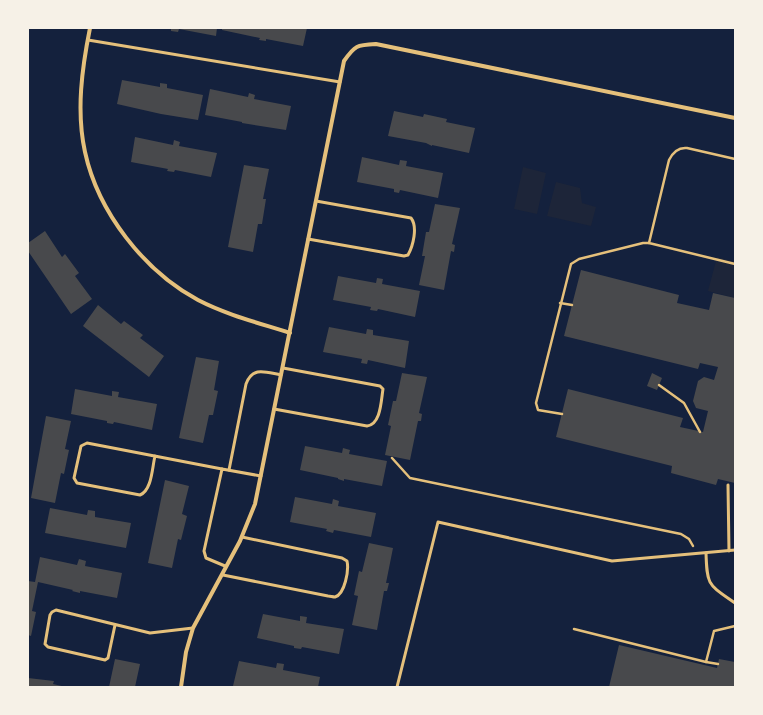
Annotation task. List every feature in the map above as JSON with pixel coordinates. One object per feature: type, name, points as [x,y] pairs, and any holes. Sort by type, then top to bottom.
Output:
[{"type":"street","points":[[90,28],[83,66],[81,109],[85,151],[90,172],[108,210],[133,247],[168,280],[198,300],[238,316],[290,333]]},
{"type":"street","points":[[181,687],[186,652],[193,628],[222,575],[225,566],[242,537],[255,504],[344,61],[353,48],[359,45],[376,44],[735,118]]},
{"type":"lane","points":[[88,40],[340,82]]},
{"type":"lane","points":[[308,239],[404,256],[408,255],[410,251],[415,227],[411,218],[316,201]]},
{"type":"lane","points":[[274,409],[367,426],[372,425],[377,421],[383,389],[380,386],[283,368]]},
{"type":"lane","points":[[229,470],[249,375],[257,371],[281,375]]},
{"type":"lane","points":[[155,456],[148,488],[146,493],[140,495],[77,483],[74,478],[81,446],[87,442],[261,476]]},
{"type":"lane","points":[[222,469],[204,551],[206,558],[225,566]]},
{"type":"lane","points":[[728,485],[729,550]]},
{"type":"lane","points":[[397,687],[438,522],[612,561],[735,550]]},
{"type":"lane","points":[[222,575],[328,596],[335,596],[341,592],[348,567],[347,561],[342,558],[242,537]]},
{"type":"lane","points":[[706,553],[706,576],[709,583],[735,603]]},
{"type":"lane","points":[[115,624],[108,658],[105,660],[48,647],[45,644],[50,615],[56,610],[115,624],[150,633],[193,628]]},
{"type":"path","points":[[649,243],[669,160],[675,152],[683,148],[687,148],[735,159]]},
{"type":"path","points":[[562,414],[538,410],[536,403],[568,269],[574,261],[643,243],[649,243],[735,264]]},
{"type":"path","points":[[560,303],[572,305]]},
{"type":"path","points":[[659,385],[684,404],[700,432]]},
{"type":"path","points":[[392,458],[410,478],[681,534],[689,539],[696,554]]},
{"type":"path","points":[[706,662],[714,631],[735,626]]},
{"type":"path","points":[[574,629],[718,664]]},
{"type":"shaded area","points":[[523,167],[546,173],[537,214],[514,209]]},
{"type":"shaded area","points":[[556,182],[580,188],[582,203],[596,207],[591,226],[547,216]]},
{"type":"shaded area","points":[[717,257],[735,262],[735,298],[708,291]]},
{"type":"building","points":[[171,28],[217,28],[216,36],[179,29],[178,32],[171,31]]},
{"type":"building","points":[[222,28],[307,28],[303,46],[266,39],[266,41],[259,40],[260,38],[222,30]]},
{"type":"building","points":[[122,80],[160,87],[160,83],[167,84],[167,88],[203,95],[198,120],[161,114],[117,104]]},
{"type":"building","points":[[210,89],[248,97],[249,93],[255,95],[254,99],[291,106],[286,130],[205,115]]},
{"type":"building","points":[[394,111],[423,117],[424,114],[447,119],[446,122],[475,128],[469,153],[388,136]]},
{"type":"building","points":[[135,137],[173,145],[174,140],[180,142],[179,146],[217,153],[211,177],[175,170],[174,172],[167,171],[168,169],[131,162]]},
{"type":"building","points":[[362,157],[399,165],[400,160],[407,161],[406,166],[443,173],[438,198],[400,190],[399,193],[394,192],[394,189],[357,182]]},
{"type":"building","points":[[244,165],[269,169],[263,199],[266,199],[262,224],[258,224],[253,252],[228,247]]},
{"type":"building","points":[[435,204],[460,208],[452,244],[455,245],[454,252],[451,251],[444,290],[419,285],[425,256],[422,256],[426,232],[429,232]]},
{"type":"building","points":[[45,231],[62,257],[65,254],[79,273],[75,276],[92,299],[71,314],[28,251],[28,243]]},
{"type":"building","points":[[581,270],[679,295],[677,303],[709,310],[713,293],[735,298],[735,483],[718,479],[716,485],[671,473],[672,466],[556,437],[568,389],[683,418],[680,427],[703,432],[708,411],[696,408],[693,401],[698,381],[704,377],[714,380],[718,367],[700,363],[698,369],[564,336]]},
{"type":"building","points":[[338,276],[376,283],[377,278],[383,279],[382,284],[420,291],[415,317],[378,309],[377,311],[370,310],[371,307],[333,300]]},
{"type":"building","points":[[98,305],[121,324],[124,321],[143,335],[140,338],[164,356],[149,377],[83,326]]},
{"type":"building","points":[[329,327],[366,334],[367,329],[373,330],[373,335],[409,341],[405,368],[368,360],[367,364],[361,363],[362,359],[323,352]]},
{"type":"building","points":[[196,357],[219,361],[214,390],[218,391],[213,415],[209,415],[203,443],[179,438]]},
{"type":"building","points":[[402,373],[427,377],[419,413],[422,414],[421,421],[418,421],[410,460],[385,455],[391,426],[388,425],[393,401],[396,401]]},
{"type":"building","points":[[652,373],[662,378],[657,390],[647,386]]},
{"type":"building","points":[[75,389],[112,396],[112,391],[119,392],[118,397],[157,404],[152,430],[114,422],[113,424],[107,423],[107,421],[71,414]]},
{"type":"building","points":[[46,416],[71,421],[65,449],[69,450],[64,474],[61,473],[55,503],[31,498]]},
{"type":"building","points":[[305,446],[342,453],[343,448],[350,450],[349,454],[387,461],[382,486],[344,479],[344,481],[338,478],[300,470]]},
{"type":"building","points":[[165,480],[189,486],[182,514],[187,516],[181,540],[178,539],[172,568],[148,563]]},
{"type":"building","points":[[295,497],[332,504],[333,499],[339,501],[338,506],[376,513],[371,537],[334,530],[333,533],[326,531],[327,529],[290,522]]},
{"type":"building","points":[[50,508],[87,515],[88,510],[95,511],[95,517],[131,523],[126,548],[45,533]]},
{"type":"building","points":[[369,543],[393,548],[386,583],[389,583],[387,591],[384,591],[377,630],[352,625],[358,596],[354,595],[359,571],[362,572]]},
{"type":"building","points":[[40,557],[77,565],[79,559],[86,561],[85,566],[122,573],[117,598],[80,591],[80,593],[38,582],[32,611],[36,612],[31,636],[28,635],[28,581],[35,582]]},
{"type":"building","points":[[263,614],[300,621],[300,616],[307,617],[306,623],[344,629],[339,654],[302,647],[301,649],[294,648],[294,646],[257,638]]},
{"type":"building","points":[[619,645],[717,668],[719,659],[735,662],[735,687],[609,687]]},
{"type":"building","points":[[115,659],[140,664],[135,687],[109,687]]},
{"type":"building","points":[[239,661],[276,668],[277,663],[284,664],[283,670],[320,677],[318,687],[233,686]]},
{"type":"building","points":[[28,678],[54,681],[53,684],[66,687],[28,687]]}]
